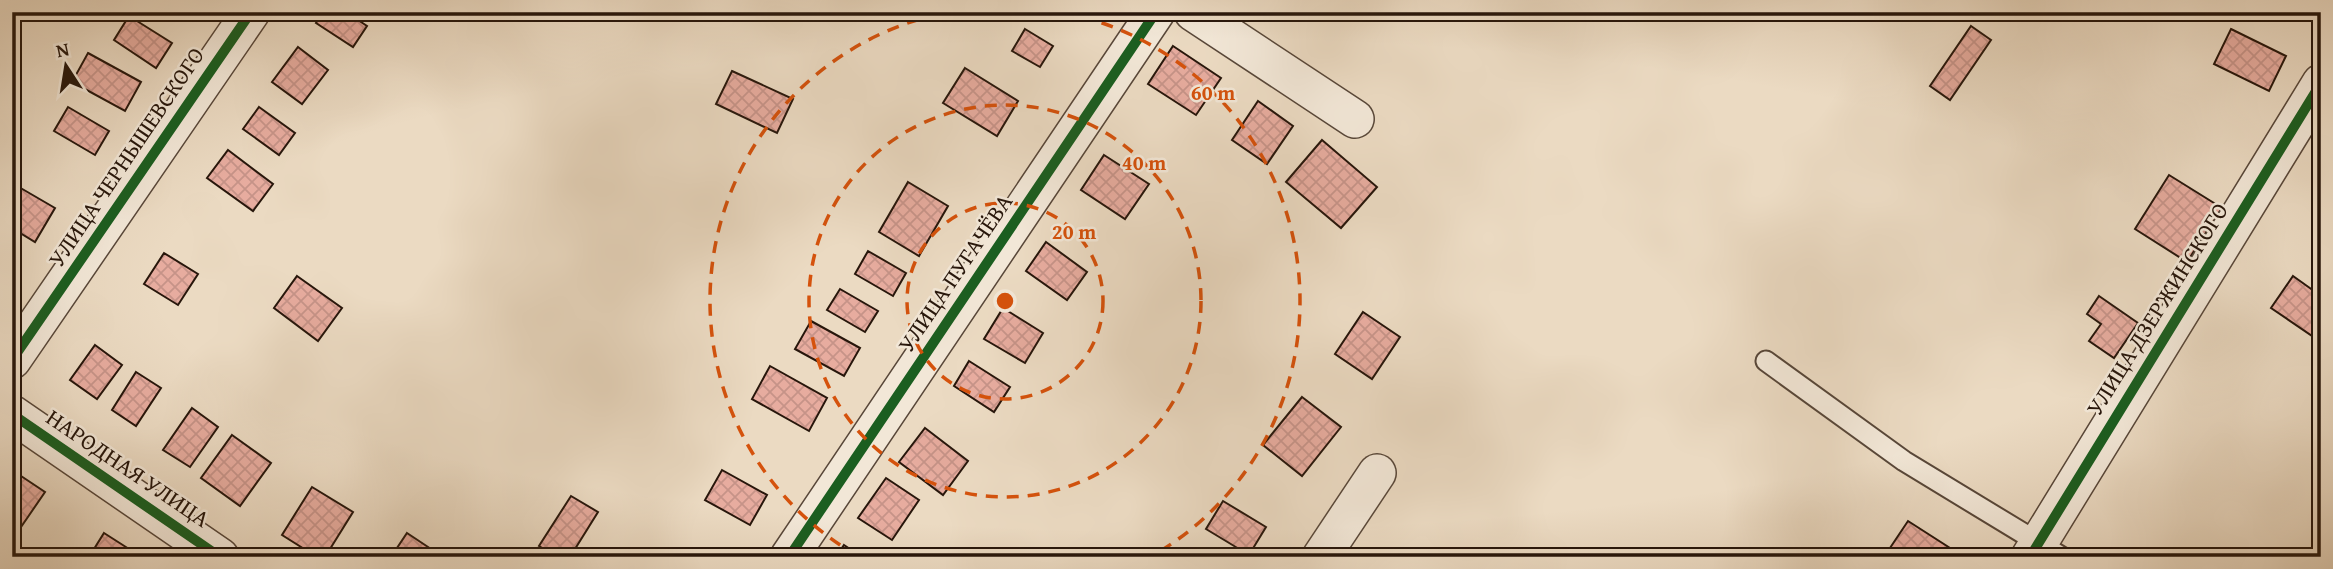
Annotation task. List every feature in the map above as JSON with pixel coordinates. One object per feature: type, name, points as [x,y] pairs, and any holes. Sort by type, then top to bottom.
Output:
[{"type":"street","name":"УЛИЦА ЧЕРНЫШЕВСКОГО","points":[[12,360],[251,12]]},
{"type":"street","name":"УЛИЦА ПУГАЧЁВА","points":[[789,557],[1156,12]]},
{"type":"street","points":[[1194,12],[1354,119]]},
{"type":"street","name":"УЛИЦА ДЗЕРЖИНСКОГО","points":[[2043,552],[2321,83]]},
{"type":"street","name":"НАРОДНАЯ УЛИЦА","points":[[12,414],[220,557]]},
{"type":"street","points":[[1321,557],[1377,473]]},
{"type":"lane","points":[[1766,362],[1904,461],[2043,552]]},
{"type":"building","points":[[323,12],[346,12],[367,26],[353,47],[316,23]]},
{"type":"building","points":[[129,16],[172,43],[156,68],[114,40]]},
{"type":"building","points":[[1971,26],[1991,40],[1950,100],[1930,86]]},
{"type":"building","points":[[1025,29],[1053,46],[1040,67],[1012,51]]},
{"type":"building","points":[[2231,29],[2286,56],[2269,91],[2214,64]]},
{"type":"building","points":[[1173,46],[1221,78],[1196,115],[1148,84]]},
{"type":"building","points":[[298,47],[328,70],[302,104],[272,82]]},
{"type":"building","points":[[88,53],[141,82],[125,111],[72,82]]},
{"type":"building","points":[[965,68],[1018,101],[997,136],[943,103]]},
{"type":"building","points":[[732,71],[793,99],[777,133],[716,104]]},
{"type":"building","points":[[1258,101],[1293,126],[1267,164],[1232,140]]},
{"type":"building","points":[[68,107],[109,131],[95,155],[54,131]]},
{"type":"building","points":[[259,107],[295,133],[279,155],[243,129]]},
{"type":"building","points":[[1322,140],[1377,187],[1341,228],[1286,182]]},
{"type":"building","points":[[228,150],[273,184],[253,211],[207,178]]},
{"type":"building","points":[[1104,155],[1149,184],[1125,219],[1081,190]]},
{"type":"building","points":[[2169,175],[2222,208],[2187,262],[2135,229]]},
{"type":"building","points":[[908,182],[948,206],[919,256],[879,232]]},
{"type":"building","points":[[12,183],[55,208],[35,242],[12,228]]},
{"type":"building","points":[[1046,242],[1087,272],[1067,300],[1026,271]]},
{"type":"building","points":[[868,251],[906,273],[893,296],[855,274]]},
{"type":"building","points":[[164,253],[198,274],[178,305],[144,284]]},
{"type":"building","points":[[297,276],[342,308],[318,341],[274,308]]},
{"type":"building","points":[[2293,276],[2321,296],[2321,342],[2271,308]]},
{"type":"building","points":[[840,289],[878,311],[865,332],[827,310]]},
{"type":"building","points":[[2099,296],[2138,323],[2114,358],[2089,341],[2101,324],[2087,314]]},
{"type":"building","points":[[1003,308],[1043,333],[1025,363],[984,339]]},
{"type":"building","points":[[1363,312],[1400,337],[1372,379],[1335,354]]},
{"type":"building","points":[[811,321],[860,348],[844,376],[795,349]]},
{"type":"building","points":[[95,345],[122,365],[97,399],[70,380]]},
{"type":"building","points":[[969,361],[1010,387],[994,412],[954,386]]},
{"type":"building","points":[[770,366],[827,398],[809,431],[752,399]]},
{"type":"building","points":[[136,372],[161,388],[136,426],[112,410]]},
{"type":"building","points":[[1302,397],[1341,427],[1302,476],[1263,445]]},
{"type":"building","points":[[192,408],[218,427],[190,467],[163,450]]},
{"type":"building","points":[[925,428],[968,461],[943,495],[899,462]]},
{"type":"building","points":[[232,435],[271,463],[240,506],[201,478]]},
{"type":"building","points":[[722,470],[767,495],[750,525],[705,500]]},
{"type":"building","points":[[15,472],[45,492],[19,530],[12,526],[12,475]]},
{"type":"building","points":[[886,478],[919,500],[892,540],[858,518]]},
{"type":"building","points":[[312,487],[353,512],[325,557],[317,557],[282,535]]},
{"type":"building","points":[[571,496],[598,512],[570,557],[557,557],[539,546]]},
{"type":"building","points":[[1223,501],[1266,527],[1249,555],[1206,529]]},
{"type":"building","points":[[1908,521],[1964,557],[1884,557]]},
{"type":"building","points":[[104,533],[129,549],[124,557],[89,557]]},
{"type":"building","points":[[407,533],[443,557],[391,557]]},
{"type":"building","points":[[844,545],[862,557],[836,557]]},
{"type":"cycle path","points":[[12,360],[251,12]]},
{"type":"cycle path","points":[[789,557],[1156,12]]},
{"type":"cycle path","points":[[2030,557],[2321,83]]},
{"type":"cycle path","points":[[12,414],[220,557]]}]
